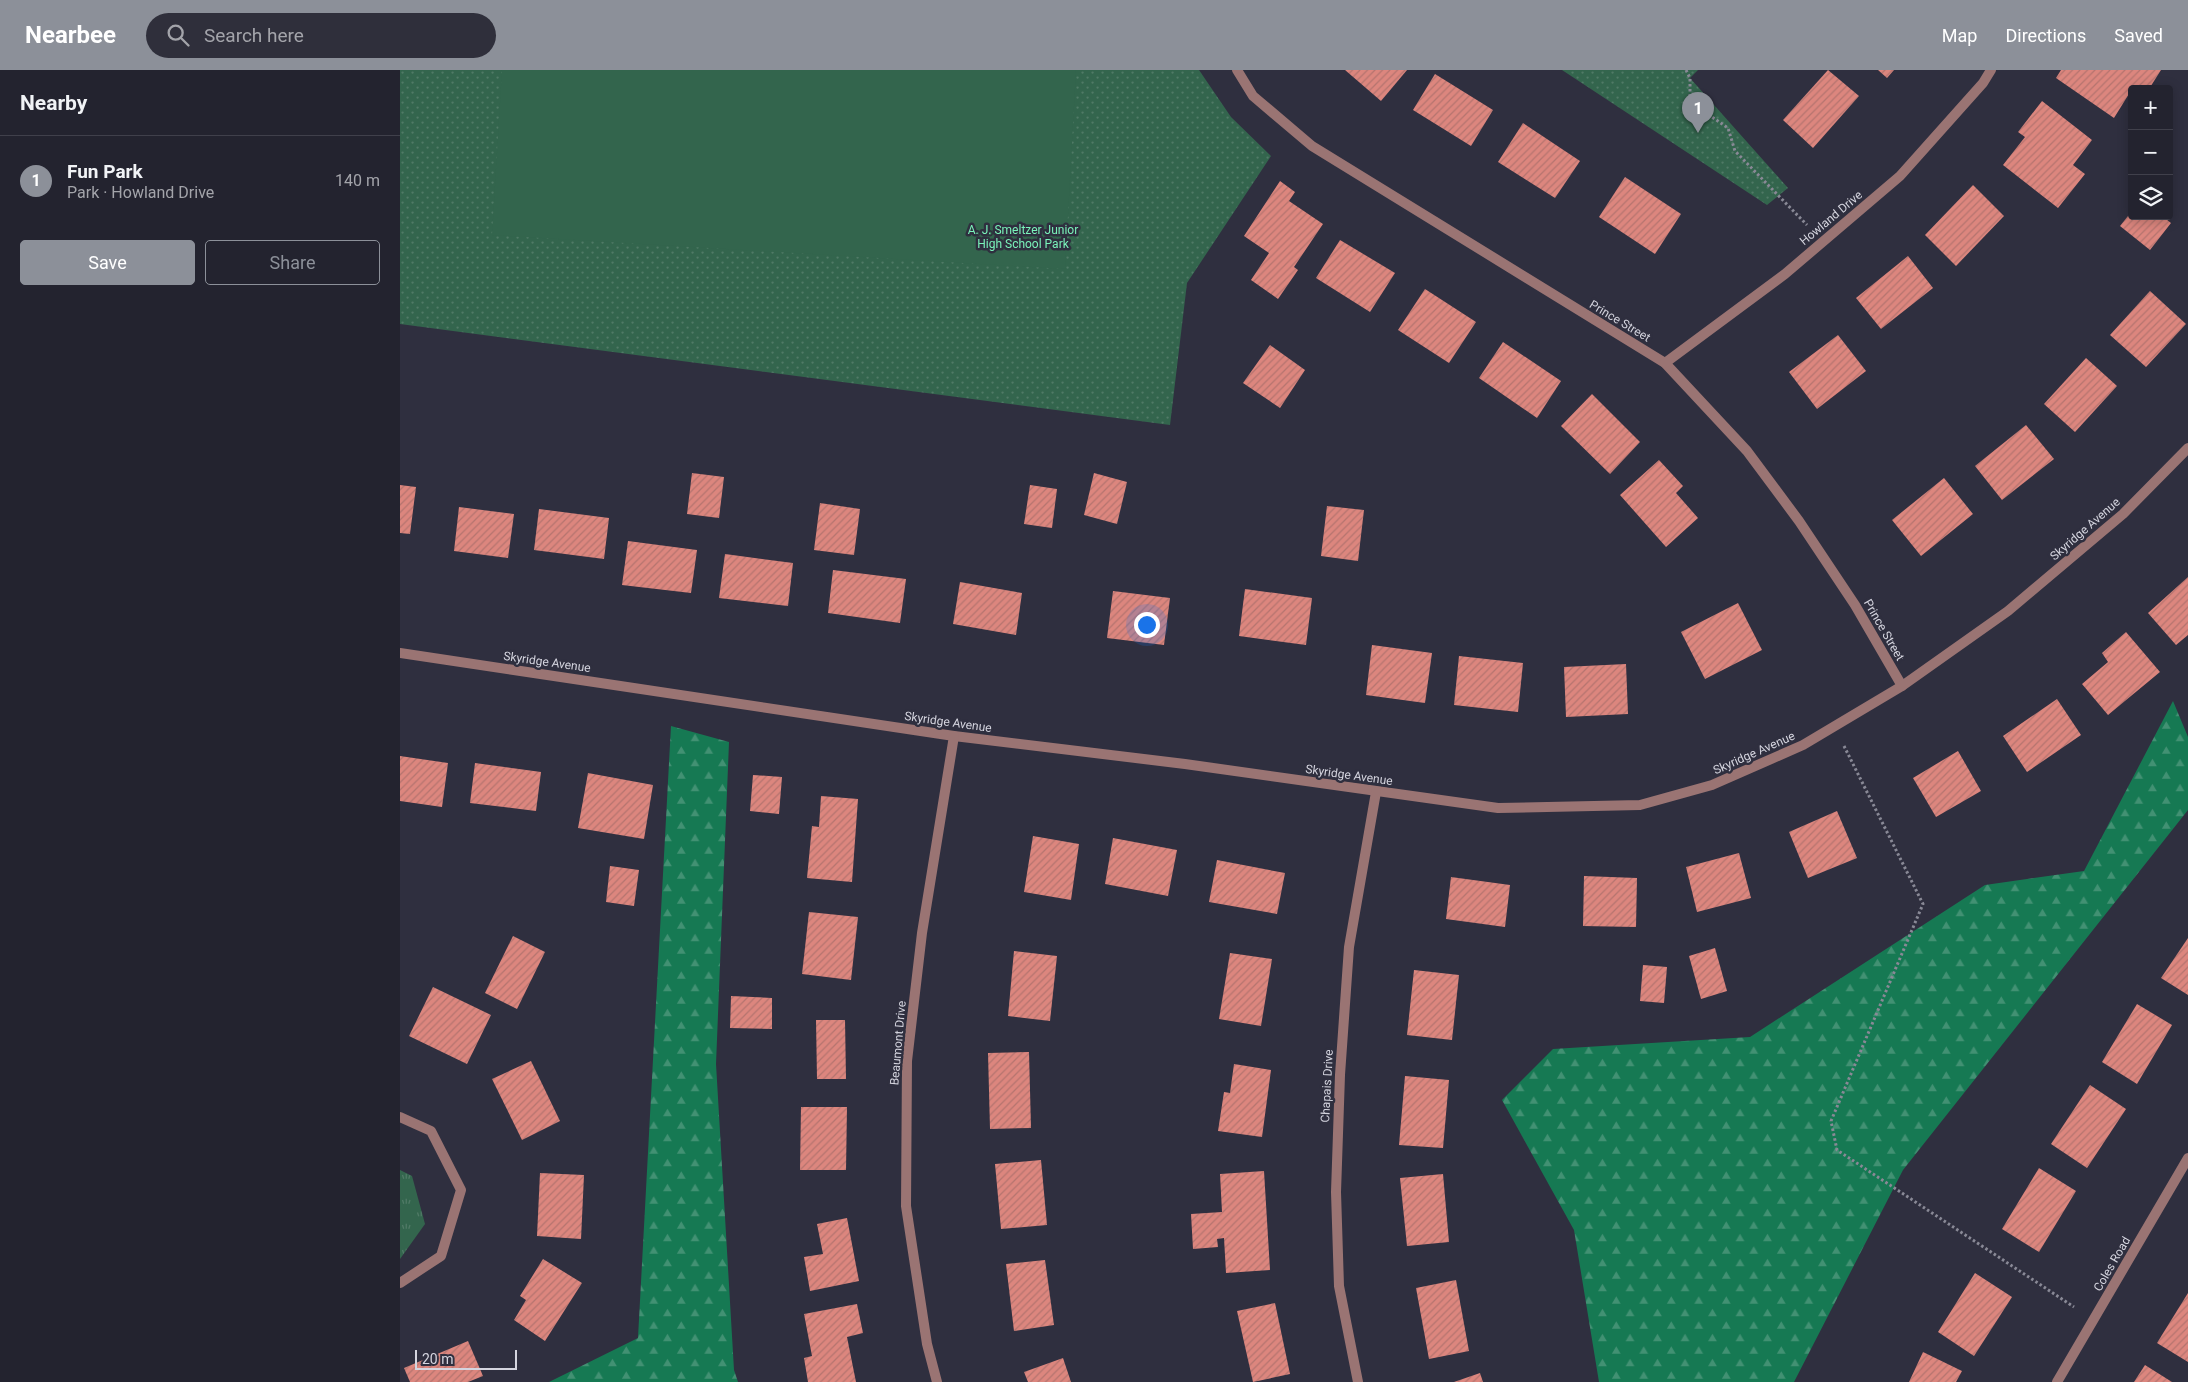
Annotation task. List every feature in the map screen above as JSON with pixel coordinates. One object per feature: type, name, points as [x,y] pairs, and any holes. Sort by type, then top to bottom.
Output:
[{"type":"street","name":"Prince Street","points":[[1236,70],[1253,96],[1312,146],[1665,363],[1746,451],[1799,521],[1855,605],[1902,686]]},
{"type":"street","name":"Howland Drive","points":[[1665,363],[1785,274],[1900,176],[1983,83],[1991,70]]},
{"type":"street","name":"Skyridge Avenue","points":[[400,653],[954,736],[1185,764],[1498,808],[1640,805],[1712,786],[1803,745],[1902,686],[2008,611],[2123,514],[2188,448]]},
{"type":"street","name":"Beaumont Drive","points":[[936,1382],[927,1344],[906,1206],[907,1061],[922,933],[954,736]]},
{"type":"street","name":"Chapais Drive","points":[[1358,1382],[1339,1286],[1336,1182],[1340,1075],[1349,947],[1376,792]]},
{"type":"street","points":[[400,1117],[431,1131],[461,1190],[442,1256],[400,1283]]},
{"type":"street","name":"Coles Road","points":[[2057,1382],[2188,1158]]},
{"type":"path","points":[[1686,70],[1690,78],[1690,102],[1728,128],[1736,150],[1823,242]]},
{"type":"path","points":[[1834,726],[1923,904],[1831,1121],[1837,1150],[2093,1319]]},
{"type":"green space","name":"A. J. Smeltzer Junior High School Park","points":[[400,70],[1199,70],[1231,117],[1271,156],[1187,283],[1170,425],[400,324]]},
{"type":"green space","points":[[502,70],[1076,70],[1065,269],[492,235]]},
{"type":"green space","points":[[1562,70],[1698,70],[1690,78],[1788,188],[1767,205]]},
{"type":"green space","points":[[2173,701],[2188,737],[2188,810],[1903,1170],[1794,1382],[1599,1382],[1574,1230],[1502,1100],[1553,1049],[1750,1037],[1985,885],[2084,871]]},
{"type":"green space","points":[[671,726],[729,742],[716,1064],[734,1370],[738,1382],[549,1382],[638,1338]]},
{"type":"green space","points":[[400,1170],[412,1176],[425,1224],[400,1259]]},
{"type":"building","points":[[1345,70],[1407,70],[1381,101]]},
{"type":"building","points":[[1828,70],[1859,96],[1813,148],[1783,120]]},
{"type":"building","points":[[1878,70],[1894,70],[1887,78]]},
{"type":"building","points":[[2061,70],[2161,70],[2152,85],[2128,85],[2128,95],[2114,118],[2056,78]]},
{"type":"building","points":[[1435,74],[1493,110],[1471,146],[1413,110]]},
{"type":"building","points":[[2042,101],[2092,140],[2073,165],[2085,174],[2058,208],[2003,165],[2025,137],[2018,132]]},
{"type":"building","points":[[1523,123],[1580,161],[1555,198],[1498,162]]},
{"type":"building","points":[[1625,177],[1681,214],[1655,254],[1599,217]]},
{"type":"building","points":[[1280,181],[1295,192],[1289,201],[1323,224],[1294,267],[1298,270],[1278,299],[1251,280],[1269,253],[1244,236]]},
{"type":"building","points":[[1973,185],[2004,216],[1956,266],[1925,235]]},
{"type":"building","points":[[2128,216],[2128,220],[2167,220],[2171,223],[2150,250],[2120,226]]},
{"type":"building","points":[[1340,240],[1395,273],[1370,312],[1316,278]]},
{"type":"building","points":[[1908,256],[1933,288],[1881,329],[1856,298]]},
{"type":"building","points":[[1425,289],[1476,322],[1449,363],[1398,330]]},
{"type":"building","points":[[2150,291],[2186,324],[2146,367],[2110,335]]},
{"type":"building","points":[[1838,335],[1866,371],[1817,409],[1789,372]]},
{"type":"building","points":[[1503,342],[1561,381],[1537,418],[1479,378]]},
{"type":"building","points":[[1270,345],[1305,370],[1280,408],[1243,383]]},
{"type":"building","points":[[2086,358],[2117,386],[2075,432],[2044,404]]},
{"type":"building","points":[[1592,394],[1640,442],[1610,474],[1561,426]]},
{"type":"building","points":[[2026,425],[2054,459],[2002,500],[1975,466]]},
{"type":"building","points":[[1659,460],[1683,486],[1676,493],[1698,518],[1666,547],[1620,495]]},
{"type":"building","points":[[692,473],[724,477],[719,518],[687,514]]},
{"type":"building","points":[[1094,473],[1127,482],[1117,524],[1084,515]]},
{"type":"building","points":[[1944,478],[1973,514],[1921,556],[1892,520]]},
{"type":"building","points":[[400,485],[416,487],[410,534],[400,533]]},
{"type":"building","points":[[1030,485],[1057,489],[1052,528],[1024,524]]},
{"type":"building","points":[[820,503],[860,509],[854,555],[814,550]]},
{"type":"building","points":[[1327,506],[1364,510],[1358,561],[1321,556]]},
{"type":"building","points":[[459,507],[514,514],[508,558],[454,551]]},
{"type":"building","points":[[539,509],[609,518],[604,559],[534,550]]},
{"type":"building","points":[[628,541],[697,550],[691,593],[622,585]]},
{"type":"building","points":[[725,554],[793,563],[788,606],[719,598]]},
{"type":"building","points":[[833,570],[906,579],[900,623],[828,613]]},
{"type":"building","points":[[2188,577],[2188,635],[2176,645],[2148,613]]},
{"type":"building","points":[[960,582],[1022,593],[1016,635],[953,624]]},
{"type":"building","points":[[1245,589],[1312,598],[1306,645],[1239,636]]},
{"type":"building","points":[[1113,591],[1170,598],[1164,645],[1107,638]]},
{"type":"building","points":[[1738,603],[1762,650],[1705,679],[1681,632]]},
{"type":"building","points":[[2126,632],[2160,672],[2108,715],[2082,684],[2108,662],[2102,653]]},
{"type":"building","points":[[1372,645],[1432,653],[1425,703],[1366,695]]},
{"type":"building","points":[[1459,656],[1523,663],[1518,712],[1454,705]]},
{"type":"building","points":[[1626,664],[1628,714],[1566,717],[1564,667]]},
{"type":"building","points":[[2057,699],[2081,735],[2027,772],[2003,736]]},
{"type":"building","points":[[1958,751],[1981,791],[1936,817],[1913,778]]},
{"type":"building","points":[[400,756],[448,763],[442,807],[400,801]]},
{"type":"building","points":[[475,763],[541,772],[536,811],[470,803]]},
{"type":"building","points":[[588,773],[653,785],[644,839],[578,828]]},
{"type":"building","points":[[753,775],[782,777],[779,814],[750,811]]},
{"type":"building","points":[[821,796],[858,799],[852,882],[807,878],[812,826],[819,827]]},
{"type":"building","points":[[1837,811],[1857,858],[1808,878],[1789,832]]},
{"type":"building","points":[[1033,836],[1079,844],[1071,900],[1024,892]]},
{"type":"building","points":[[1113,838],[1177,850],[1168,896],[1105,884]]},
{"type":"building","points":[[1739,853],[1751,898],[1697,912],[1686,867]]},
{"type":"building","points":[[1217,860],[1285,873],[1277,914],[1209,902]]},
{"type":"building","points":[[610,866],[639,870],[634,906],[606,902]]},
{"type":"building","points":[[1584,876],[1637,878],[1636,927],[1583,926]]},
{"type":"building","points":[[1451,877],[1510,885],[1505,927],[1446,919]]},
{"type":"building","points":[[809,912],[858,917],[851,980],[802,974]]},
{"type":"building","points":[[513,936],[545,952],[517,1009],[485,993]]},
{"type":"building","points":[[2188,938],[2188,995],[2161,978]]},
{"type":"building","points":[[1715,948],[1727,991],[1701,999],[1689,956]]},
{"type":"building","points":[[1014,951],[1057,956],[1050,1021],[1008,1016]]},
{"type":"building","points":[[1230,953],[1272,959],[1261,1026],[1219,1019]]},
{"type":"building","points":[[1643,965],[1667,967],[1664,1003],[1640,1001]]},
{"type":"building","points":[[1414,970],[1459,975],[1452,1040],[1407,1035]]},
{"type":"building","points":[[433,987],[491,1015],[467,1064],[409,1036]]},
{"type":"building","points":[[731,996],[772,998],[772,1029],[730,1028]]},
{"type":"building","points":[[2137,1004],[2172,1025],[2137,1084],[2102,1062]]},
{"type":"building","points":[[816,1020],[845,1020],[846,1079],[817,1079]]},
{"type":"building","points":[[1029,1052],[1031,1128],[990,1129],[988,1053]]},
{"type":"building","points":[[531,1061],[560,1121],[522,1140],[492,1079]]},
{"type":"building","points":[[1234,1064],[1271,1070],[1262,1137],[1218,1131],[1224,1092],[1230,1093]]},
{"type":"building","points":[[1405,1076],[1449,1080],[1443,1148],[1399,1145]]},
{"type":"building","points":[[2090,1085],[2126,1109],[2087,1168],[2051,1144]]},
{"type":"building","points":[[801,1107],[847,1107],[846,1170],[800,1170]]},
{"type":"building","points":[[1041,1160],[1047,1225],[1001,1229],[995,1164]]},
{"type":"building","points":[[2039,1168],[2076,1191],[2039,1252],[2002,1229]]},
{"type":"building","points":[[1264,1171],[1270,1270],[1226,1273],[1224,1238],[1217,1239],[1218,1247],[1193,1249],[1191,1214],[1222,1212],[1220,1174]]},
{"type":"building","points":[[540,1173],[584,1175],[581,1239],[537,1236]]},
{"type":"building","points":[[1443,1174],[1449,1242],[1407,1246],[1400,1178]]},
{"type":"building","points":[[847,1218],[859,1281],[810,1291],[804,1257],[823,1254],[817,1224]]},
{"type":"building","points":[[543,1259],[582,1283],[545,1341],[514,1320],[526,1300],[520,1296]]},
{"type":"building","points":[[1045,1260],[1054,1325],[1014,1331],[1006,1264]]},
{"type":"building","points":[[1975,1273],[2012,1297],[1974,1356],[1938,1332]]},
{"type":"building","points":[[1456,1280],[1469,1351],[1429,1359],[1416,1288]]},
{"type":"building","points":[[2188,1293],[2188,1362],[2157,1343]]},
{"type":"building","points":[[1275,1303],[1290,1374],[1253,1382],[1237,1311]]},
{"type":"building","points":[[857,1304],[863,1333],[847,1337],[856,1382],[808,1382],[804,1358],[812,1356],[804,1314]]},
{"type":"building","points":[[468,1341],[483,1376],[468,1382],[410,1382],[404,1368]]},
{"type":"building","points":[[1923,1352],[1962,1371],[1956,1382],[1909,1382]]},
{"type":"building","points":[[1063,1358],[1071,1382],[1028,1382],[1024,1372]]},
{"type":"building","points":[[2145,1365],[2172,1382],[2134,1382]]},
{"type":"building","points":[[1480,1373],[1483,1382],[1454,1382]]},
{"type":"place","name":"Fun Park","points":[[1698,133]]}]
